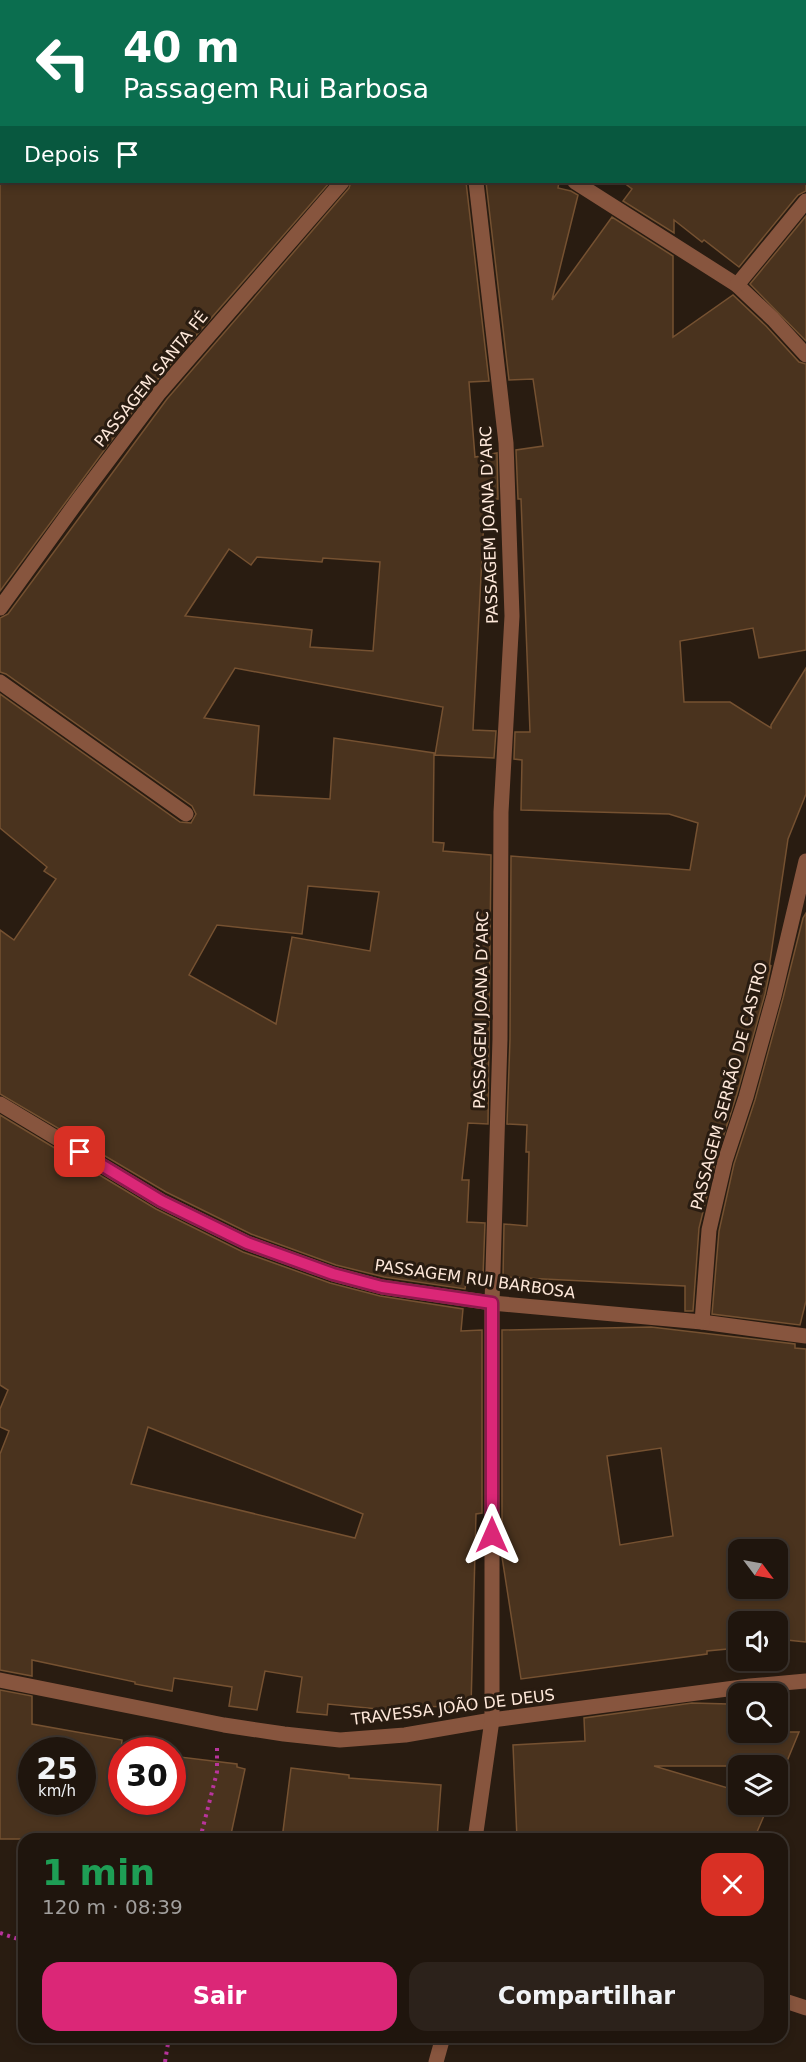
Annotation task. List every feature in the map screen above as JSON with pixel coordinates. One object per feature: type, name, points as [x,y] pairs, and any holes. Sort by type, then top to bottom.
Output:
[{"type":"street","name":"PASSAGEM SANTA FÉ","points":[[0,609],[159,393],[341,183]]},
{"type":"street","name":"PASSAGEM JOANA D’ARC","points":[[476,183],[506,443],[512,616],[501,812],[500,1039],[492,1303],[492,1720],[476,1833]]},
{"type":"street","points":[[577,183],[737,285],[806,355]]},
{"type":"street","points":[[737,285],[806,201]]},
{"type":"street","points":[[0,682],[186,814]]},
{"type":"street","name":"PASSAGEM SERRÃO DE CASTRO","points":[[702,1322],[709,1230],[724,1161],[746,1097],[774,996],[806,861]]},
{"type":"street","name":"PASSAGEM RUI BARBOSA","points":[[0,1104],[161,1201],[247,1243],[333,1274],[382,1287],[492,1303],[702,1322],[806,1336]]},
{"type":"street","name":"TRAVESSA JOÃO DE DEUS","points":[[0,1680],[217,1723],[340,1740],[405,1734],[492,1720],[750,1686],[806,1681]]},
{"type":"street","points":[[788,2002],[806,2008]]},
{"type":"street","points":[[436,2062],[441,2043]]},
{"type":"path","points":[[202,1833],[217,1772],[217,1723]]},
{"type":"path","points":[[0,1933],[18,1939]]},
{"type":"path","points":[[165,2062],[168,2043]]},
{"type":"building","points":[[0,183],[329,183],[151,387],[0,591]]},
{"type":"building","points":[[351,183],[466,183],[489,381],[469,382],[475,457],[497,453],[498,499],[485,499],[473,730],[496,731],[494,758],[435,755],[443,707],[235,668],[204,718],[259,726],[254,795],[330,799],[334,738],[434,753],[433,842],[444,843],[443,851],[491,855],[488,1124],[468,1123],[462,1180],[469,1180],[467,1222],[485,1223],[483,1276],[467,1276],[465,1289],[384,1277],[336,1265],[251,1234],[166,1192],[0,1094],[0,930],[14,940],[56,879],[44,871],[47,867],[0,828],[0,694],[180,822],[191,823],[196,814],[192,806],[0,672],[0,618],[8,614],[167,399],[349,188]],"holes":[[[229,549],[251,565],[257,557],[322,562],[323,558],[380,562],[373,651],[310,647],[312,630],[185,616]],[[308,886],[379,892],[370,951],[292,937],[276,1024],[189,975],[217,925],[302,934]]]},
{"type":"building","points":[[486,183],[559,183],[558,188],[578,195],[552,300],[612,217],[673,256],[673,337],[733,295],[799,362],[806,364],[806,650],[759,658],[753,628],[680,641],[684,702],[730,702],[771,728],[806,668],[806,794],[788,839],[765,994],[716,1159],[699,1228],[693,1311],[685,1311],[685,1286],[503,1277],[504,1224],[527,1226],[529,1152],[526,1152],[527,1125],[507,1124],[511,856],[690,870],[698,823],[669,814],[521,810],[522,760],[514,759],[515,732],[530,732],[521,499],[518,499],[516,450],[543,446],[533,379],[509,380]]},
{"type":"building","points":[[624,183],[806,183],[806,191],[798,195],[739,267],[674,220],[674,233],[623,201],[632,189]]},
{"type":"building","points":[[806,216],[806,341],[750,284]]},
{"type":"building","points":[[806,913],[806,1301],[800,1325],[712,1314],[719,1231],[734,1164],[755,1100]]},
{"type":"building","points":[[0,1115],[156,1209],[243,1252],[330,1283],[380,1296],[463,1309],[461,1331],[482,1330],[482,1513],[476,1514],[471,1707],[389,1706],[388,1710],[328,1704],[327,1715],[297,1712],[302,1677],[265,1671],[257,1710],[229,1706],[232,1687],[174,1678],[172,1691],[32,1660],[32,1676],[0,1670],[0,1454],[9,1431],[0,1427],[0,1409],[8,1390],[0,1385]],"holes":[[[148,1427],[363,1514],[355,1538],[131,1484]]]},
{"type":"building","points":[[651,1327],[795,1344],[795,1348],[806,1349],[806,1642],[788,1640],[788,1611],[728,1611],[728,1649],[707,1651],[707,1654],[521,1679],[502,1557],[502,1330]],"holes":[[[661,1448],[673,1536],[620,1545],[607,1456]]]},
{"type":"building","points":[[0,1690],[32,1696],[32,1724],[108,1738],[108,1815],[186,1815],[186,1758],[237,1764],[237,1767],[245,1769],[231,1833],[18,1833],[18,1839],[0,1839]]},
{"type":"building","points":[[692,1703],[728,1704],[728,1743],[788,1743],[788,1732],[799,1732],[788,1759],[788,1755],[728,1755],[728,1766],[654,1766],[728,1788],[728,1815],[764,1815],[757,1833],[517,1833],[513,1745],[585,1741],[584,1718]]},
{"type":"building","points":[[291,1768],[349,1775],[349,1778],[441,1785],[437,1833],[283,1833]]},
{"type":"route","points":[[80,1152],[161,1201],[247,1243],[333,1274],[382,1287],[492,1303],[492,1535]]}]
